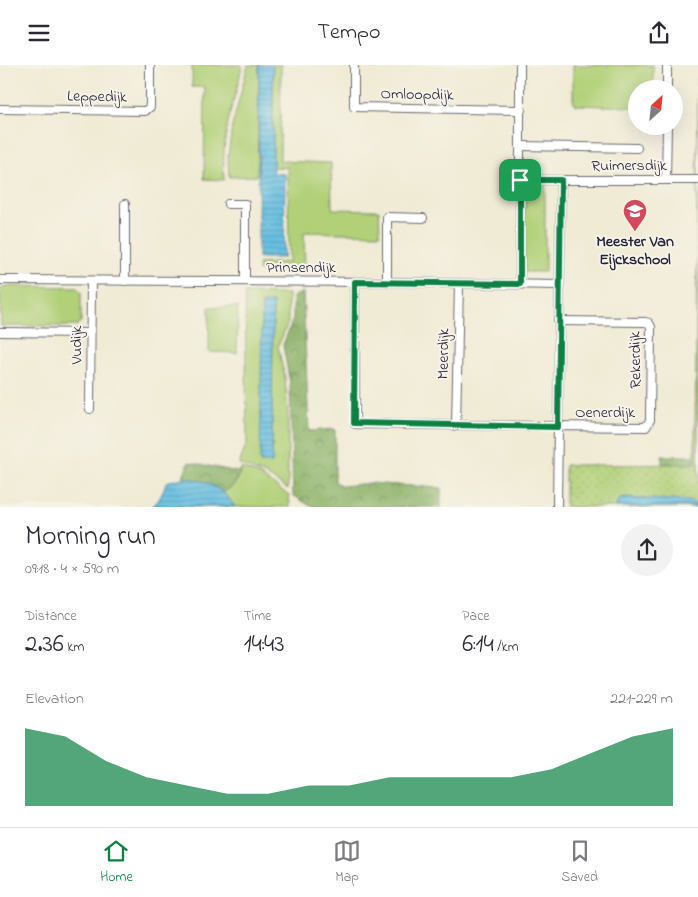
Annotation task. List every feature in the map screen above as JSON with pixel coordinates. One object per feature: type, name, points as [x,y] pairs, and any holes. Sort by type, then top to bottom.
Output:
[{"type":"street","name":"Leppedijk","points":[[0,109],[145,111],[150,107],[150,65]]},
{"type":"street","name":"Omloopdijk","points":[[354,65],[354,107],[521,110]]},
{"type":"street","points":[[520,65],[520,284]]},
{"type":"street","points":[[667,65],[667,80]]},
{"type":"street","points":[[666,179],[667,135]]},
{"type":"street","name":"Ruimersdijk","points":[[520,146],[637,148]]},
{"type":"street","name":"Ruimersdijk","points":[[520,180],[698,180]]},
{"type":"street","points":[[557,507],[561,180]]},
{"type":"street","points":[[126,204],[126,281]]},
{"type":"street","name":"Prinsendijk","points":[[228,204],[245,204],[245,281]]},
{"type":"street","points":[[387,282],[387,217],[423,217]]},
{"type":"street","name":"Prinsendijk","points":[[0,280],[559,285]]},
{"type":"street","name":"Vudijk","points":[[90,409],[91,281]]},
{"type":"street","name":"Oenerdijk","points":[[355,282],[354,423],[456,426],[646,427]]},
{"type":"street","name":"Meerdijk","points":[[456,426],[459,283]]},
{"type":"street","name":"Rekerdijk","points":[[558,321],[649,323],[651,327],[650,420],[646,427]]},
{"type":"street","points":[[0,332],[90,333]]},
{"type":"green space","points":[[192,65],[242,65],[227,129],[224,151],[224,180],[204,179],[205,87],[192,87]]},
{"type":"green space","points":[[248,65],[259,65],[257,176],[229,177],[228,156],[232,127]]},
{"type":"green space","points":[[273,65],[281,65],[280,161],[331,163],[332,209],[379,210],[380,234],[304,232],[305,270],[259,271],[258,264],[289,262],[288,168],[273,167]]},
{"type":"green space","points":[[573,65],[653,65],[653,80],[628,80],[628,107],[575,105],[573,100]]},
{"type":"green space","points":[[698,79],[698,507],[565,507],[565,465],[695,464]]},
{"type":"green space","points":[[545,185],[545,272],[525,272],[525,203],[528,194],[532,190]]},
{"type":"green space","points":[[5,286],[76,287],[81,292],[81,322],[76,326],[1,326],[0,289]]},
{"type":"green space","points":[[303,292],[309,431],[335,429],[335,482],[343,486],[369,483],[441,488],[441,507],[312,507],[293,495],[290,384],[283,345],[293,319],[293,297]]},
{"type":"green space","points":[[245,293],[288,294],[288,323],[278,346],[285,378],[288,414],[288,489],[268,476],[239,464],[247,443]],"holes":[[[273,303],[272,462],[261,463],[262,304]]]},
{"type":"green space","points":[[209,307],[238,307],[237,353],[209,352]]},
{"type":"green space","points":[[696,316],[698,316],[698,478],[662,478],[662,456],[695,456]]},
{"type":"green space","points":[[189,462],[238,472],[241,468],[235,483],[223,492],[204,482],[182,478]]},
{"type":"green space","points":[[241,468],[258,474],[289,495],[290,507],[235,507],[223,492],[235,483]]},
{"type":"water","points":[[259,65],[273,65],[273,173],[285,174],[284,258],[258,258]]},
{"type":"water","points":[[262,303],[273,303],[272,463],[260,463]]},
{"type":"water","points":[[182,478],[198,480],[212,485],[225,494],[235,507],[151,507],[159,499],[166,482]]},
{"type":"water","points":[[625,498],[689,501],[698,507],[616,507],[618,500]]},
{"type":"place","name":"Meester Van Eijckschool","points":[[635,232]]},
{"type":"route","points":[[520,180],[561,180],[558,427],[354,423],[355,282],[520,284],[520,180]]}]
